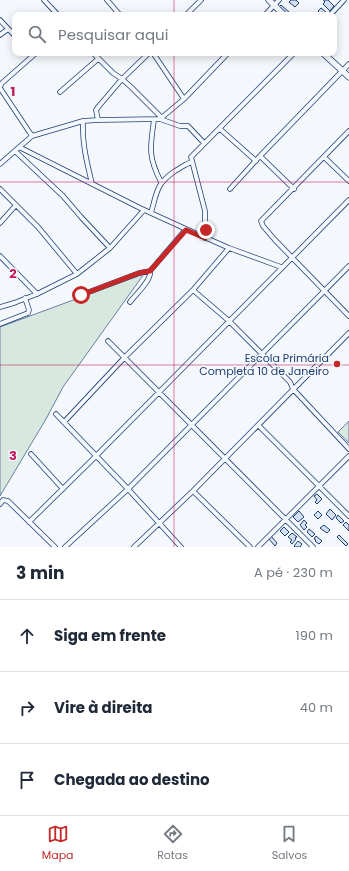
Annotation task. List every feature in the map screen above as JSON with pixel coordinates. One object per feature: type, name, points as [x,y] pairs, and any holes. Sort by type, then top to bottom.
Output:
[{"type":"street","points":[[44,0],[55,12]]},
{"type":"street","points":[[107,0],[117,12]]},
{"type":"street","points":[[189,12],[201,0]]},
{"type":"street","points":[[269,0],[281,12]]},
{"type":"street","points":[[268,12],[279,0]]},
{"type":"street","points":[[333,12],[344,0]]},
{"type":"street","points":[[0,20],[12,33]]},
{"type":"street","points":[[0,35],[8,28]]},
{"type":"street","points":[[31,56],[2,83],[0,88],[32,136]]},
{"type":"street","points":[[96,56],[113,73],[122,79],[160,118],[176,125],[188,126],[204,143]]},
{"type":"street","points":[[98,120],[97,108],[122,79],[146,56]]},
{"type":"street","points":[[155,56],[184,98]]},
{"type":"street","points":[[0,164],[32,136],[83,121],[154,120],[160,118],[184,98],[225,56]]},
{"type":"street","points":[[205,238],[205,211],[192,162],[192,154],[220,129],[291,56]]},
{"type":"street","points":[[326,56],[349,77]]},
{"type":"street","points":[[60,92],[98,59]]},
{"type":"street","points":[[230,189],[349,64]]},
{"type":"street","points":[[154,120],[151,155],[155,170],[162,182]]},
{"type":"street","points":[[83,121],[84,151],[92,184]]},
{"type":"street","points":[[220,129],[256,161]]},
{"type":"street","points":[[349,131],[294,189],[261,221],[263,226],[275,240],[349,316]]},
{"type":"street","points":[[18,147],[186,230],[281,267]]},
{"type":"street","points":[[14,151],[62,196],[110,248]]},
{"type":"street","points":[[260,156],[294,189]]},
{"type":"street","points":[[324,157],[349,181]]},
{"type":"street","points":[[151,213],[157,192],[162,182],[186,164],[192,162]]},
{"type":"street","points":[[0,189],[42,233],[77,274]]},
{"type":"street","points":[[29,522],[349,200]]},
{"type":"street","points":[[0,222],[16,205]]},
{"type":"street","points":[[0,307],[37,294],[77,274],[110,248],[144,210]]},
{"type":"street","points":[[130,302],[148,280],[150,271],[186,230]]},
{"type":"street","points":[[64,422],[125,357],[193,290],[229,248]]},
{"type":"street","points":[[0,256],[37,294]]},
{"type":"street","points":[[65,547],[128,489],[349,266]]},
{"type":"street","points":[[81,295],[139,273],[150,271]]},
{"type":"street","points":[[193,290],[229,321],[263,354],[290,382],[293,389],[349,449]]},
{"type":"street","points":[[0,324],[28,313],[29,310],[25,298]]},
{"type":"street","points":[[134,547],[193,491],[349,333]]},
{"type":"street","points":[[108,341],[313,547]]},
{"type":"street","points":[[56,414],[181,547]]},
{"type":"street","points":[[258,425],[349,516]]},
{"type":"street","points":[[31,454],[63,489]]},
{"type":"street","points":[[258,547],[349,456]]},
{"type":"street","points":[[193,491],[250,547]]},
{"type":"street","points":[[0,504],[3,500],[6,500],[55,547]]},
{"type":"shaded area","points":[[144,274],[63,387],[46,419],[0,496],[0,327]]},
{"type":"shaded area","points":[[349,421],[349,443],[338,432]]},
{"type":"building","points":[[291,0],[296,0],[299,3],[295,7],[289,2]]},
{"type":"building","points":[[324,0],[328,0],[334,6],[330,11],[323,4],[325,2]]},
{"type":"building","points":[[281,5],[289,12],[285,12],[279,7]]},
{"type":"building","points":[[321,8],[326,12],[319,12],[318,11]]},
{"type":"building","points":[[317,494],[322,499],[317,504],[315,502],[317,500],[314,496]]},
{"type":"building","points":[[330,509],[336,515],[332,520],[326,514]]},
{"type":"building","points":[[299,511],[304,517],[298,522],[293,517]]},
{"type":"building","points":[[318,511],[322,515],[318,519],[314,515]]},
{"type":"building","points":[[338,515],[344,521],[341,523],[336,518]]},
{"type":"building","points":[[304,520],[307,523],[305,525],[307,527],[304,530],[300,525]]},
{"type":"building","points":[[346,522],[349,525],[349,531],[343,525]]},
{"type":"building","points":[[324,525],[330,530],[327,533],[320,528]]},
{"type":"building","points":[[284,527],[289,532],[285,536],[280,531]]},
{"type":"building","points":[[309,529],[315,534],[312,537],[307,532]]},
{"type":"building","points":[[292,533],[297,537],[292,544],[290,542],[292,540],[288,537]]},
{"type":"building","points":[[339,535],[348,544],[346,546],[337,537]]},
{"type":"building","points":[[271,536],[277,543],[275,546],[268,538]]},
{"type":"building","points":[[316,536],[322,541],[319,544],[314,539]]},
{"type":"building","points":[[298,541],[302,544],[300,547],[295,547],[294,546]]},
{"type":"place","name":"Escola Primária Completa 10 de Janeiro","points":[[337,364]]},
{"type":"route","points":[[81,295],[139,273],[150,271],[186,230],[205,238],[206,230]]}]
